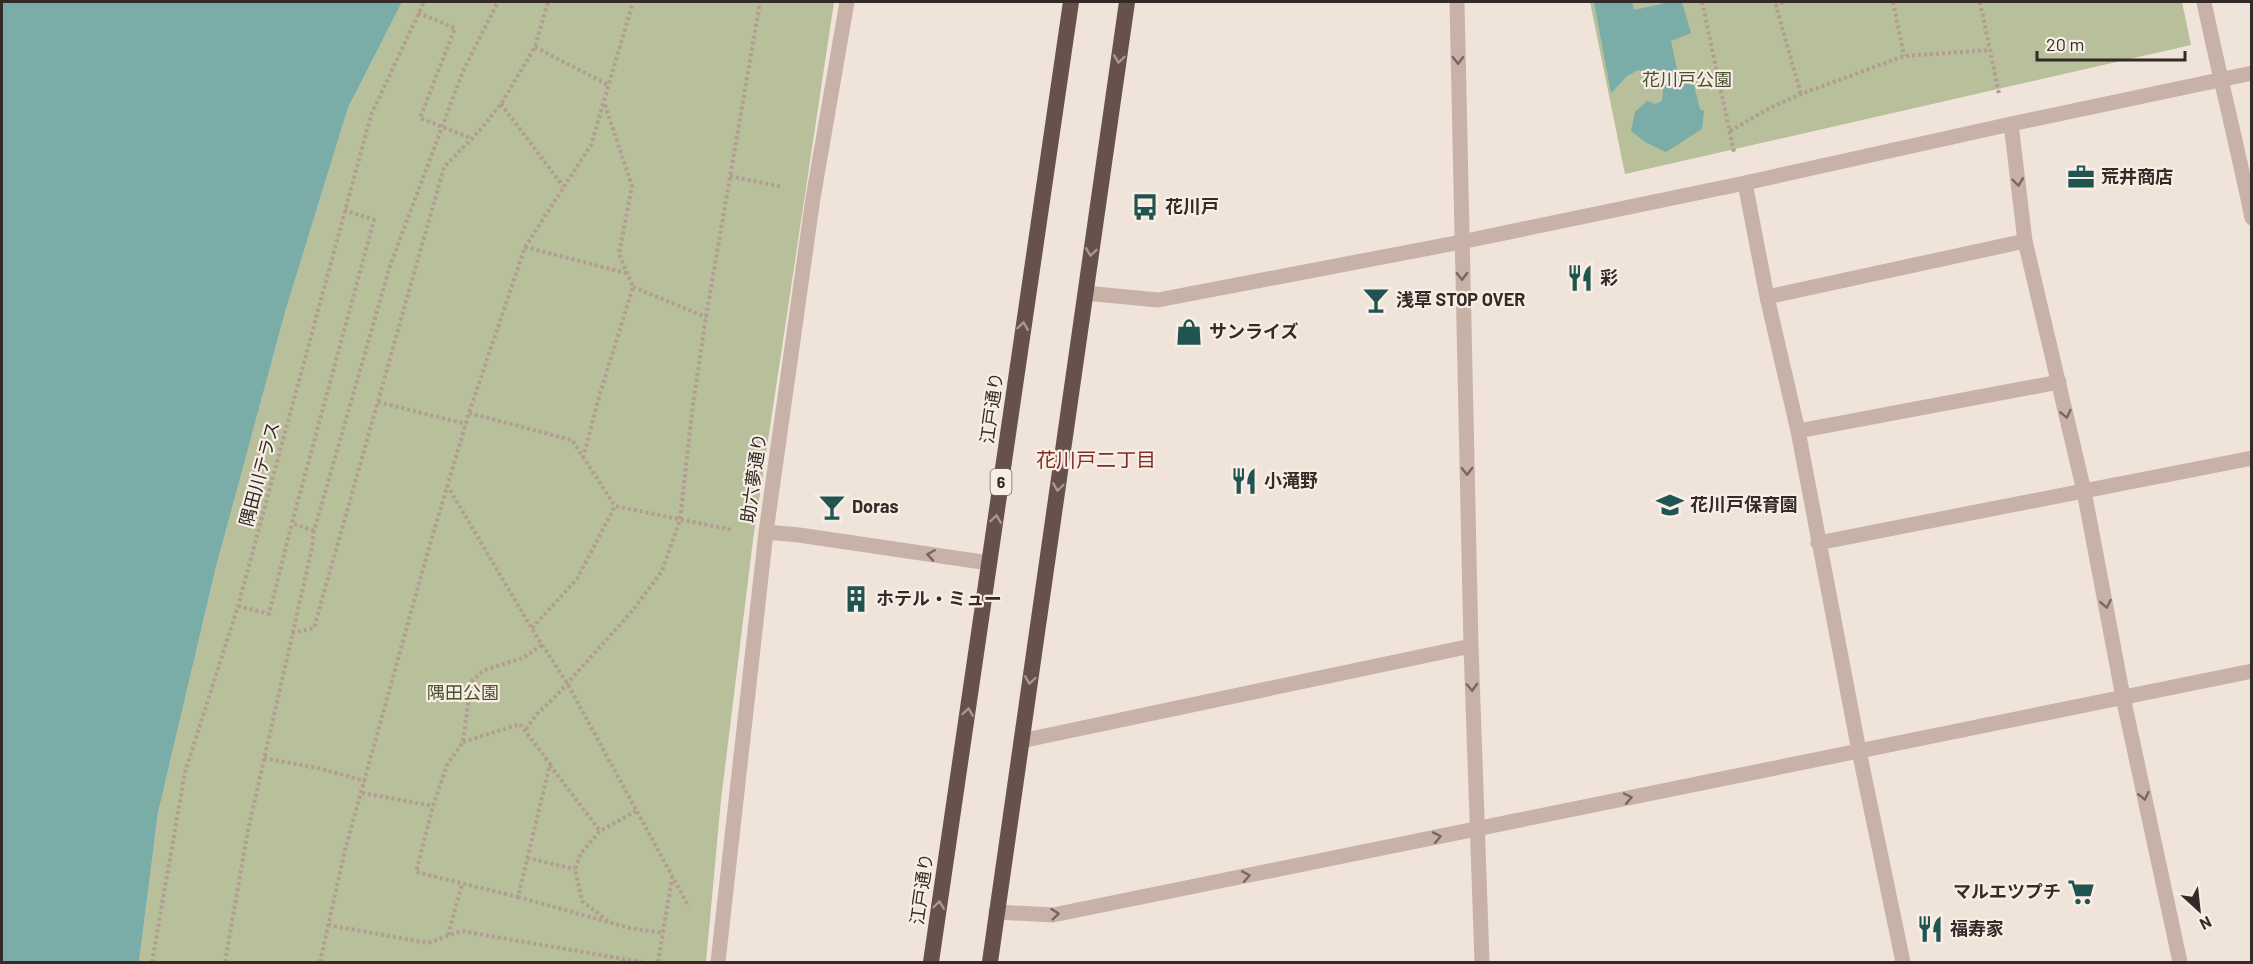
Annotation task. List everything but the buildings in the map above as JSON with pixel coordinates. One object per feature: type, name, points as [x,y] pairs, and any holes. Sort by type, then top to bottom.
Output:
[{"type":"highway","name":"江戸通り","points":[[931,963],[1071,2]]},
{"type":"highway","points":[[990,963],[1127,2]]},
{"type":"street","name":"助六夢通り","points":[[718,963],[766,532],[813,198],[847,2]]},
{"type":"street","points":[[1456,2],[1471,646],[1482,963]]},
{"type":"street","points":[[2204,2],[2252,218]]},
{"type":"street","points":[[1085,293],[1158,300],[1461,242],[2252,73]]},
{"type":"street","points":[[2011,124],[2025,241],[2084,491],[2123,697],[2181,963]]},
{"type":"street","points":[[1745,183],[1767,297],[1798,431],[1818,543],[1903,963]]},
{"type":"street","points":[[1767,297],[2025,241]]},
{"type":"street","points":[[1798,431],[2058,382]]},
{"type":"street","points":[[1818,543],[2252,458]]},
{"type":"street","points":[[766,532],[989,563]]},
{"type":"street","points":[[1021,741],[1471,646]]},
{"type":"street","points":[[996,912],[1053,915],[2252,671]]},
{"type":"path","name":"隅田川テラス","points":[[152,963],[184,772],[238,606],[371,115],[424,2]]},
{"type":"path","points":[[225,963],[248,830],[314,531],[390,266],[464,71],[498,2]]},
{"type":"path","points":[[292,633],[314,628],[444,167],[481,129],[501,104],[535,47],[548,2]]},
{"type":"path","points":[[320,963],[345,850],[469,413],[525,247],[591,145],[633,2]]},
{"type":"path","points":[[526,729],[536,715],[633,610],[662,571],[680,519],[693,404],[706,318],[760,2]]},
{"type":"path","points":[[1702,2],[1736,161]]},
{"type":"path","points":[[1783,2],[1776,6],[1801,94]]},
{"type":"path","points":[[1893,2],[1904,56]]},
{"type":"path","points":[[1980,2],[2001,100]]},
{"type":"path","points":[[418,14],[455,28],[420,118],[470,138]]},
{"type":"path","points":[[535,47],[608,85]]},
{"type":"path","points":[[1730,131],[1770,108],[1801,94],[1904,56],[1990,50]]},
{"type":"path","points":[[583,458],[598,397],[633,288],[620,254],[632,186],[604,102]]},
{"type":"path","points":[[501,104],[563,186]]},
{"type":"path","points":[[730,176],[782,186]]},
{"type":"path","points":[[238,606],[269,614],[374,220],[345,210]]},
{"type":"path","points":[[525,247],[627,273]]},
{"type":"path","points":[[633,288],[706,318]]},
{"type":"path","points":[[378,402],[466,424]]},
{"type":"path","points":[[469,413],[572,440],[615,506],[732,530]]},
{"type":"path","points":[[447,485],[567,683],[689,908]]},
{"type":"path","points":[[532,628],[577,579],[615,506]]},
{"type":"path","points":[[292,523],[314,531]]},
{"type":"path","points":[[542,645],[524,658],[484,670],[471,682],[463,742],[447,765],[433,806],[416,872],[663,933]]},
{"type":"path","points":[[463,742],[520,724],[526,729],[549,764],[600,831]]},
{"type":"path","points":[[264,758],[322,769],[365,781]]},
{"type":"path","points":[[518,897],[549,764]]},
{"type":"path","points":[[362,792],[433,806]]},
{"type":"path","points":[[608,921],[582,900],[575,869],[581,853],[600,831],[636,811]]},
{"type":"path","points":[[527,858],[575,869]]},
{"type":"path","points":[[658,963],[672,879]]},
{"type":"path","points":[[448,936],[462,884]]},
{"type":"path","points":[[328,925],[428,943],[461,931],[641,963]]},
{"type":"path","points":[[226,955],[229,963]]},
{"type":"green space","name":"隅田公園","points":[[402,2],[834,2],[753,540],[721,800],[706,962],[139,962],[158,813],[215,571],[286,309],[348,108]]},
{"type":"green space","name":"花川戸公園","points":[[1590,2],[2182,2],[2191,45],[1625,174]]},
{"type":"water","points":[[2,2],[402,2],[348,108],[286,309],[215,571],[158,813],[139,962],[2,962]]},
{"type":"water","points":[[1594,2],[1632,2],[1634,10],[1662,4],[1662,2],[1682,2],[1691,33],[1671,41],[1679,79],[1692,78],[1700,109],[1704,111],[1702,129],[1666,152],[1645,142],[1631,131],[1635,112],[1647,101],[1655,104],[1662,101],[1663,91],[1649,75],[1638,70],[1627,76],[1611,93]]},
{"type":"place","name":"荒井商店","points":[[2081,177]]},
{"type":"place","name":"花川戸","points":[[1145,207]]},
{"type":"place","name":"彩","points":[[1580,278]]},
{"type":"place","name":"浅草 STOP OVER","points":[[1376,300]]},
{"type":"place","name":"サンライズ","points":[[1189,332]]},
{"type":"place","name":"小滝野","points":[[1244,481]]},
{"type":"place","name":"花川戸保育園","points":[[1670,505]]},
{"type":"place","name":"Doras","points":[[832,507]]},
{"type":"place","name":"ホテル・ミュー","points":[[856,599]]},
{"type":"place","name":"マルエツプチ","points":[[2081,892]]},
{"type":"place","name":"福寿家","points":[[1930,929]]},
{"type":"district","name":"花川戸二丁目","points":[[1096,460]]}]
